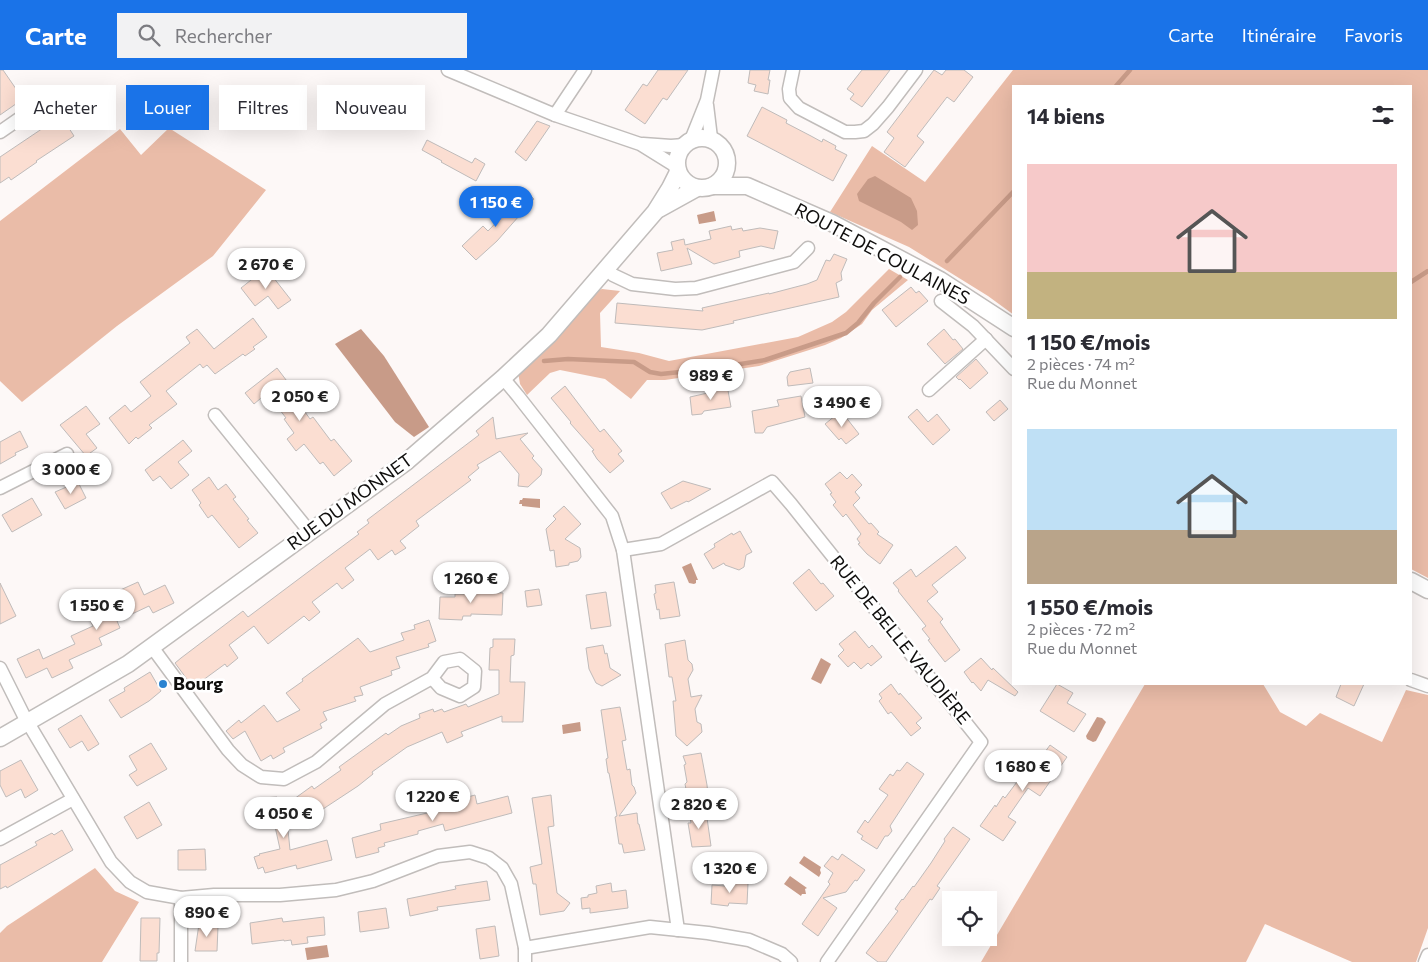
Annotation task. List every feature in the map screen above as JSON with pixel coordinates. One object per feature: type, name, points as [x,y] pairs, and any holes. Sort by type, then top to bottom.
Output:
[{"type":"street","points":[[448,70],[555,115],[640,144],[672,146],[687,142],[703,137],[711,138],[724,149],[727,162],[725,174],[720,181],[713,186],[705,188],[689,185],[683,179],[678,170],[677,156],[687,142],[707,100],[713,70]]},
{"type":"street","points":[[555,115],[586,70]]},
{"type":"street","points":[[793,70],[789,89],[790,98],[799,108],[845,132],[864,131],[873,124],[916,70]]},
{"type":"street","points":[[707,100],[711,138]]},
{"type":"street","points":[[0,132],[15,122]]},
{"type":"street","points":[[640,144],[678,170]]},
{"type":"street","name":"ROUTE DE COULAINES","points":[[727,162],[747,186]]},
{"type":"street","name":"RUE DU MONNET","points":[[0,738],[128,664],[406,462],[503,378],[549,335],[655,212],[670,188],[678,170]]},
{"type":"street","name":"ROUTE DE COULAINES","points":[[713,186],[747,186],[832,223],[940,280],[1012,327]]},
{"type":"street","name":"RUE DU MONNET","points":[[655,212],[697,188]]},
{"type":"street","points":[[606,268],[613,275],[632,284],[675,289],[696,288],[794,262],[808,248]]},
{"type":"street","points":[[941,300],[973,326],[1012,367]]},
{"type":"street","points":[[929,390],[986,339]]},
{"type":"street","points":[[503,378],[612,516],[623,550],[678,930]]},
{"type":"street","points":[[215,415],[309,531]]},
{"type":"street","points":[[0,488],[67,454]]},
{"type":"street","name":"RUE DE BELLE VAUDIÈRE","points":[[623,550],[661,544],[772,482],[982,742],[827,962]]},
{"type":"street","points":[[1412,582],[1428,590]]},
{"type":"street","points":[[152,647],[228,750],[242,766],[261,777],[284,779],[316,762],[385,704],[432,678]]},
{"type":"street","points":[[0,668],[28,722],[110,862],[130,882],[147,892],[181,898],[214,895],[280,895],[336,890],[373,881],[438,856],[470,852],[489,858],[502,868],[511,884],[525,948],[525,962]]},
{"type":"street","points":[[1412,680],[1428,686]]},
{"type":"street","points":[[0,839],[73,799]]},
{"type":"street","points":[[181,898],[181,962]]},
{"type":"street","points":[[525,948],[594,938],[650,927],[750,940],[782,954],[791,962]]},
{"type":"street","points":[[1426,962],[1428,955]]},
{"type":"shaded area","points":[[1013,70],[1428,70],[1428,578],[1412,570],[1412,85],[1012,85],[1012,314],[988,296],[909,247],[830,212],[872,146],[925,182]]},
{"type":"shaded area","points":[[120,129],[141,155],[167,130],[172,130],[266,190],[213,256],[117,326],[22,402],[0,381],[0,221]]},
{"type":"shaded area","points":[[875,176],[911,198],[917,211],[918,225],[912,230],[901,222],[859,201],[857,194],[868,179]]},
{"type":"shaded area","points":[[714,211],[716,221],[699,224],[697,215]]},
{"type":"shaded area","points":[[889,269],[908,280],[872,310],[862,324],[841,338],[825,345],[759,366],[665,380],[647,380],[631,399],[605,379],[560,370],[550,373],[527,395],[520,384],[518,372],[589,294],[602,289],[620,291],[600,313],[601,347],[639,353],[669,361],[798,337],[832,322],[846,312]]},
{"type":"shaded area","points":[[361,329],[384,356],[429,427],[414,437],[395,422],[335,344]]},
{"type":"shaded area","points":[[523,498],[540,499],[540,508],[522,506],[522,504],[519,504]]},
{"type":"shaded area","points":[[691,563],[698,580],[694,584],[689,583],[682,567]]},
{"type":"shaded area","points":[[821,658],[831,664],[821,684],[811,679]]},
{"type":"shaded area","points":[[1144,685],[1264,685],[1280,712],[1306,726],[1320,713],[1382,742],[1406,690],[1428,695],[1428,928],[1416,962],[1352,962],[1265,924],[1246,962],[981,962],[990,946],[997,946],[997,935]]},
{"type":"shaded area","points":[[1097,717],[1102,718],[1106,722],[1096,741],[1093,742],[1087,739],[1086,736]]},
{"type":"shaded area","points":[[580,722],[581,731],[563,734],[562,725]]},
{"type":"shaded area","points":[[804,856],[821,867],[819,877],[799,863]]},
{"type":"shaded area","points":[[95,868],[115,891],[139,902],[102,962],[0,962],[0,933],[7,926]]},
{"type":"shaded area","points":[[790,876],[807,888],[805,889],[806,894],[801,896],[784,884]]},
{"type":"shaded area","points":[[327,945],[329,957],[307,960],[305,948]]},
{"type":"building","points":[[0,70],[3,70],[15,87],[15,105],[0,115]]},
{"type":"building","points":[[658,70],[688,70],[667,100],[663,98],[645,124],[625,110],[643,84],[647,86]]},
{"type":"building","points":[[750,70],[770,70],[768,94],[754,91],[756,85],[748,83]]},
{"type":"building","points":[[862,70],[890,70],[862,107],[850,99],[854,94],[847,89]]},
{"type":"building","points":[[934,70],[942,75],[946,70],[964,70],[973,77],[954,102],[947,97],[917,136],[924,142],[905,167],[884,152],[894,138],[887,132]]},
{"type":"building","points":[[762,107],[787,120],[786,123],[822,142],[823,139],[836,146],[835,149],[847,155],[833,181],[747,136]]},
{"type":"building","points":[[537,121],[550,126],[526,161],[515,152]]},
{"type":"building","points":[[40,130],[70,130],[74,136],[11,180],[9,177],[0,183],[0,157]]},
{"type":"building","points":[[427,140],[472,163],[475,158],[485,164],[476,181],[422,150]]},
{"type":"building","points":[[526,191],[534,199],[497,241],[476,260],[462,246],[483,226],[488,231]]},
{"type":"building","points":[[731,226],[732,230],[742,228],[743,231],[760,228],[778,231],[774,249],[761,246],[739,251],[740,257],[714,264],[687,248],[692,264],[661,271],[657,253],[673,250],[671,242],[684,239],[685,245],[711,239],[709,231]]},
{"type":"building","points":[[834,254],[847,259],[841,273],[842,280],[836,283],[839,297],[702,330],[615,323],[617,303],[703,311],[702,308],[807,284],[817,280],[826,260],[830,261]]},
{"type":"building","points":[[266,268],[291,300],[278,309],[268,296],[255,306],[241,288]]},
{"type":"building","points":[[911,287],[916,293],[919,291],[928,301],[896,327],[882,310]]},
{"type":"building","points":[[253,318],[267,337],[253,347],[255,349],[245,356],[243,354],[215,374],[207,365],[203,368],[200,364],[166,391],[177,404],[149,425],[152,428],[138,439],[136,437],[129,444],[109,418],[125,405],[131,412],[151,396],[140,382],[190,343],[186,337],[197,329],[214,349]]},
{"type":"building","points":[[944,329],[963,349],[945,364],[927,344]]},
{"type":"building","points":[[976,359],[988,373],[970,389],[956,377]]},
{"type":"building","points":[[277,368],[296,393],[293,395],[310,419],[313,417],[331,441],[334,439],[352,461],[334,476],[323,462],[320,464],[304,444],[296,451],[287,439],[294,433],[284,419],[286,418],[267,393],[254,404],[245,393]]},
{"type":"building","points":[[810,368],[813,383],[788,386],[787,377],[790,372]]},
{"type":"building","points":[[727,385],[731,407],[704,411],[702,414],[692,415],[690,397],[712,392],[711,387]]},
{"type":"building","points":[[565,386],[600,432],[604,429],[622,451],[618,454],[624,461],[610,473],[597,459],[592,451],[594,450],[551,398]]},
{"type":"building","points":[[801,396],[805,417],[767,427],[763,433],[755,433],[752,411],[779,406],[777,400]]},
{"type":"building","points":[[1000,400],[1008,409],[994,421],[986,412]]},
{"type":"building","points":[[86,406],[100,424],[86,434],[97,448],[86,456],[60,425]]},
{"type":"building","points":[[917,409],[928,422],[937,414],[950,430],[933,445],[908,417]]},
{"type":"building","points":[[841,411],[859,434],[846,444],[841,438],[839,440],[825,424]]},
{"type":"building","points":[[493,417],[496,439],[528,433],[520,439],[534,456],[532,458],[542,469],[541,475],[528,487],[518,486],[519,474],[500,451],[477,465],[479,468],[468,477],[471,480],[416,521],[419,526],[400,541],[406,548],[395,555],[392,550],[378,560],[370,549],[345,568],[354,580],[342,589],[337,583],[312,602],[320,612],[309,621],[304,616],[268,644],[254,626],[229,645],[238,658],[227,667],[225,664],[192,686],[175,663],[243,611],[248,617],[359,534],[357,532],[369,523],[367,520],[479,435],[476,431]]},
{"type":"building","points":[[20,431],[28,447],[15,453],[16,455],[0,464],[0,442]]},
{"type":"building","points":[[183,440],[192,451],[178,462],[189,475],[171,489],[160,476],[153,481],[145,470]]},
{"type":"building","points":[[840,472],[847,479],[852,474],[862,485],[855,492],[860,498],[853,505],[869,524],[871,523],[879,532],[877,534],[893,545],[880,564],[858,544],[860,543],[857,539],[861,534],[846,514],[843,517],[833,505],[836,502],[825,484]]},
{"type":"building","points":[[209,477],[218,490],[226,484],[236,497],[233,499],[258,533],[239,548],[212,515],[208,518],[192,490]]},
{"type":"building","points":[[683,481],[711,489],[671,509],[661,493]]},
{"type":"building","points":[[78,482],[86,498],[65,509],[55,492]]},
{"type":"building","points":[[32,498],[42,515],[12,532],[2,515]]},
{"type":"building","points":[[564,506],[581,524],[565,539],[580,548],[581,557],[578,561],[569,563],[569,565],[556,567],[554,550],[550,551],[546,529],[556,519],[553,516]]},
{"type":"building","points":[[740,531],[752,552],[746,555],[744,567],[739,570],[724,563],[713,569],[704,554],[715,547],[714,544],[732,533],[733,535]]},
{"type":"building","points":[[956,546],[966,558],[932,585],[938,592],[927,601],[943,619],[940,622],[960,650],[945,662],[922,629],[926,626],[893,583],[911,569],[916,577]]},
{"type":"building","points":[[809,569],[834,596],[816,611],[793,583]]},
{"type":"building","points":[[138,582],[144,595],[165,585],[174,603],[153,613],[149,606],[117,621],[120,628],[99,638],[102,645],[69,660],[73,668],[52,678],[47,668],[26,678],[17,659],[39,649],[43,659],[75,644],[71,636],[93,626],[90,620],[124,604],[118,591]]},
{"type":"building","points":[[674,582],[680,616],[660,619],[654,594],[656,593],[655,585]]},
{"type":"building","points":[[0,583],[16,616],[0,624]]},
{"type":"building","points":[[464,588],[488,589],[488,592],[503,593],[502,615],[471,614],[471,616],[463,616],[462,620],[439,619],[440,597],[455,597],[455,594],[464,594]]},
{"type":"building","points":[[539,589],[542,605],[527,607],[525,591]]},
{"type":"building","points":[[606,592],[611,626],[591,629],[586,595]]},
{"type":"building","points":[[429,620],[436,641],[428,644],[429,647],[396,657],[400,668],[391,671],[392,675],[360,687],[363,695],[354,697],[356,701],[323,712],[327,720],[320,724],[322,728],[283,748],[285,752],[273,759],[271,755],[261,761],[245,731],[233,739],[226,731],[239,720],[241,723],[264,705],[277,722],[300,710],[286,693],[358,638],[370,652],[404,640],[401,633],[415,629],[414,625]]},
{"type":"building","points":[[855,631],[869,648],[872,645],[882,657],[871,666],[868,663],[861,669],[854,662],[848,667],[838,656],[844,650],[839,644]]},
{"type":"building","points":[[493,639],[515,639],[514,655],[511,656],[510,682],[525,682],[523,722],[502,722],[502,716],[461,732],[463,736],[447,743],[442,732],[407,747],[372,772],[373,774],[358,786],[320,811],[318,808],[306,816],[294,799],[312,786],[314,789],[341,770],[339,767],[386,733],[388,735],[401,726],[420,718],[419,714],[433,709],[434,712],[442,709],[444,712],[466,704],[468,707],[499,694],[499,670],[489,670],[490,648],[493,647]]},
{"type":"building","points":[[685,640],[688,660],[692,664],[693,670],[688,679],[691,697],[702,695],[695,709],[697,722],[701,724],[702,732],[687,746],[676,736],[673,701],[676,701],[672,677],[669,677],[665,644]]},
{"type":"building","points":[[603,645],[610,668],[621,675],[602,686],[596,683],[589,669],[586,648]]},
{"type":"building","points":[[981,658],[1018,692],[1015,696],[988,680],[981,691],[972,683],[964,672]]},
{"type":"building","points":[[150,672],[161,691],[149,701],[121,718],[109,700],[125,691],[124,688]]},
{"type":"building","points":[[891,684],[922,718],[916,723],[921,728],[911,736],[891,712],[888,714],[879,701],[882,698],[879,694]]},
{"type":"building","points":[[1056,685],[1059,685],[1073,693],[1067,703],[1086,714],[1074,732],[1040,711]]},
{"type":"building","points":[[1341,685],[1364,685],[1354,706],[1336,697]]},
{"type":"building","points":[[620,707],[626,740],[622,741],[627,770],[630,769],[632,785],[636,793],[619,816],[637,813],[645,850],[624,853],[622,844],[619,844],[615,817],[617,816],[608,773],[606,759],[608,758],[601,710]]},
{"type":"building","points":[[81,715],[99,744],[88,751],[82,741],[70,748],[58,729]]},
{"type":"building","points":[[151,743],[167,769],[137,786],[129,775],[137,770],[129,756]]},
{"type":"building","points":[[1050,745],[1067,757],[1040,796],[1028,788],[1008,817],[1016,822],[1003,841],[980,826],[1003,796],[1005,798],[1028,767],[1032,770]]},
{"type":"building","points":[[701,753],[710,813],[686,789],[685,784],[687,782],[684,765],[686,764],[683,756]]},
{"type":"building","points":[[21,760],[38,790],[25,798],[21,789],[6,797],[0,785],[0,771]]},
{"type":"building","points":[[907,762],[924,774],[890,826],[892,831],[888,836],[885,836],[877,849],[861,839],[863,836],[857,832],[865,820],[868,823],[888,795],[879,789],[890,774],[893,776]]},
{"type":"building","points":[[475,795],[477,804],[508,796],[512,813],[445,831],[443,824],[418,831],[418,834],[384,843],[385,846],[378,848],[379,852],[356,858],[352,838],[381,830],[380,824],[440,810],[439,805]]},
{"type":"building","points":[[551,795],[554,826],[548,827],[557,893],[570,903],[564,911],[540,915],[536,884],[533,884],[530,867],[542,864],[532,798]]},
{"type":"building","points":[[277,797],[277,801],[285,800],[290,850],[327,840],[332,860],[297,869],[296,865],[265,873],[263,867],[258,869],[254,857],[280,849],[274,822],[249,824],[248,803],[262,802],[262,798]]},
{"type":"building","points":[[149,802],[162,825],[137,839],[124,817]]},
{"type":"building","points":[[706,811],[711,846],[692,847],[688,823],[691,823],[689,813]]},
{"type":"building","points":[[953,827],[970,839],[937,886],[940,888],[932,900],[930,899],[886,962],[878,962],[866,953],[898,911],[895,909],[931,863]]},
{"type":"building","points":[[62,830],[73,850],[7,888],[6,886],[0,889],[0,865],[37,845],[35,842]]},
{"type":"building","points":[[205,849],[206,870],[178,870],[178,850]]},
{"type":"building","points":[[842,854],[865,870],[846,892],[823,898],[837,908],[818,936],[802,924],[830,884],[828,882],[833,873],[824,866],[832,856],[838,860]]},
{"type":"building","points":[[487,881],[490,900],[437,907],[438,910],[410,916],[407,899],[456,889],[455,886]]},
{"type":"building","points":[[611,883],[612,892],[626,890],[628,908],[590,913],[590,908],[582,909],[581,898],[597,893],[596,886]]},
{"type":"building","points":[[725,883],[748,883],[747,904],[729,903],[728,906],[711,904],[712,885],[725,886]]},
{"type":"building","points":[[386,908],[389,928],[360,932],[358,912]]},
{"type":"building","points":[[324,917],[325,935],[307,937],[308,943],[292,945],[291,940],[284,940],[252,944],[250,923],[282,918],[283,922]]},
{"type":"building","points":[[141,918],[160,918],[157,961],[140,961]]},
{"type":"building","points":[[199,924],[218,926],[217,951],[195,951]]},
{"type":"building","points":[[495,926],[499,956],[480,959],[476,929]]},
{"type":"waterway","points":[[1117,85],[1130,70]]},
{"type":"waterway","points":[[947,261],[1012,193]]},
{"type":"waterway","points":[[1412,281],[1428,271]]},
{"type":"waterway","points":[[544,361],[568,359],[634,362],[650,372],[661,374],[765,360],[846,333],[858,323],[874,303],[900,277]]},
{"type":"place","name":"Bourg","points":[[163,684]]}]
